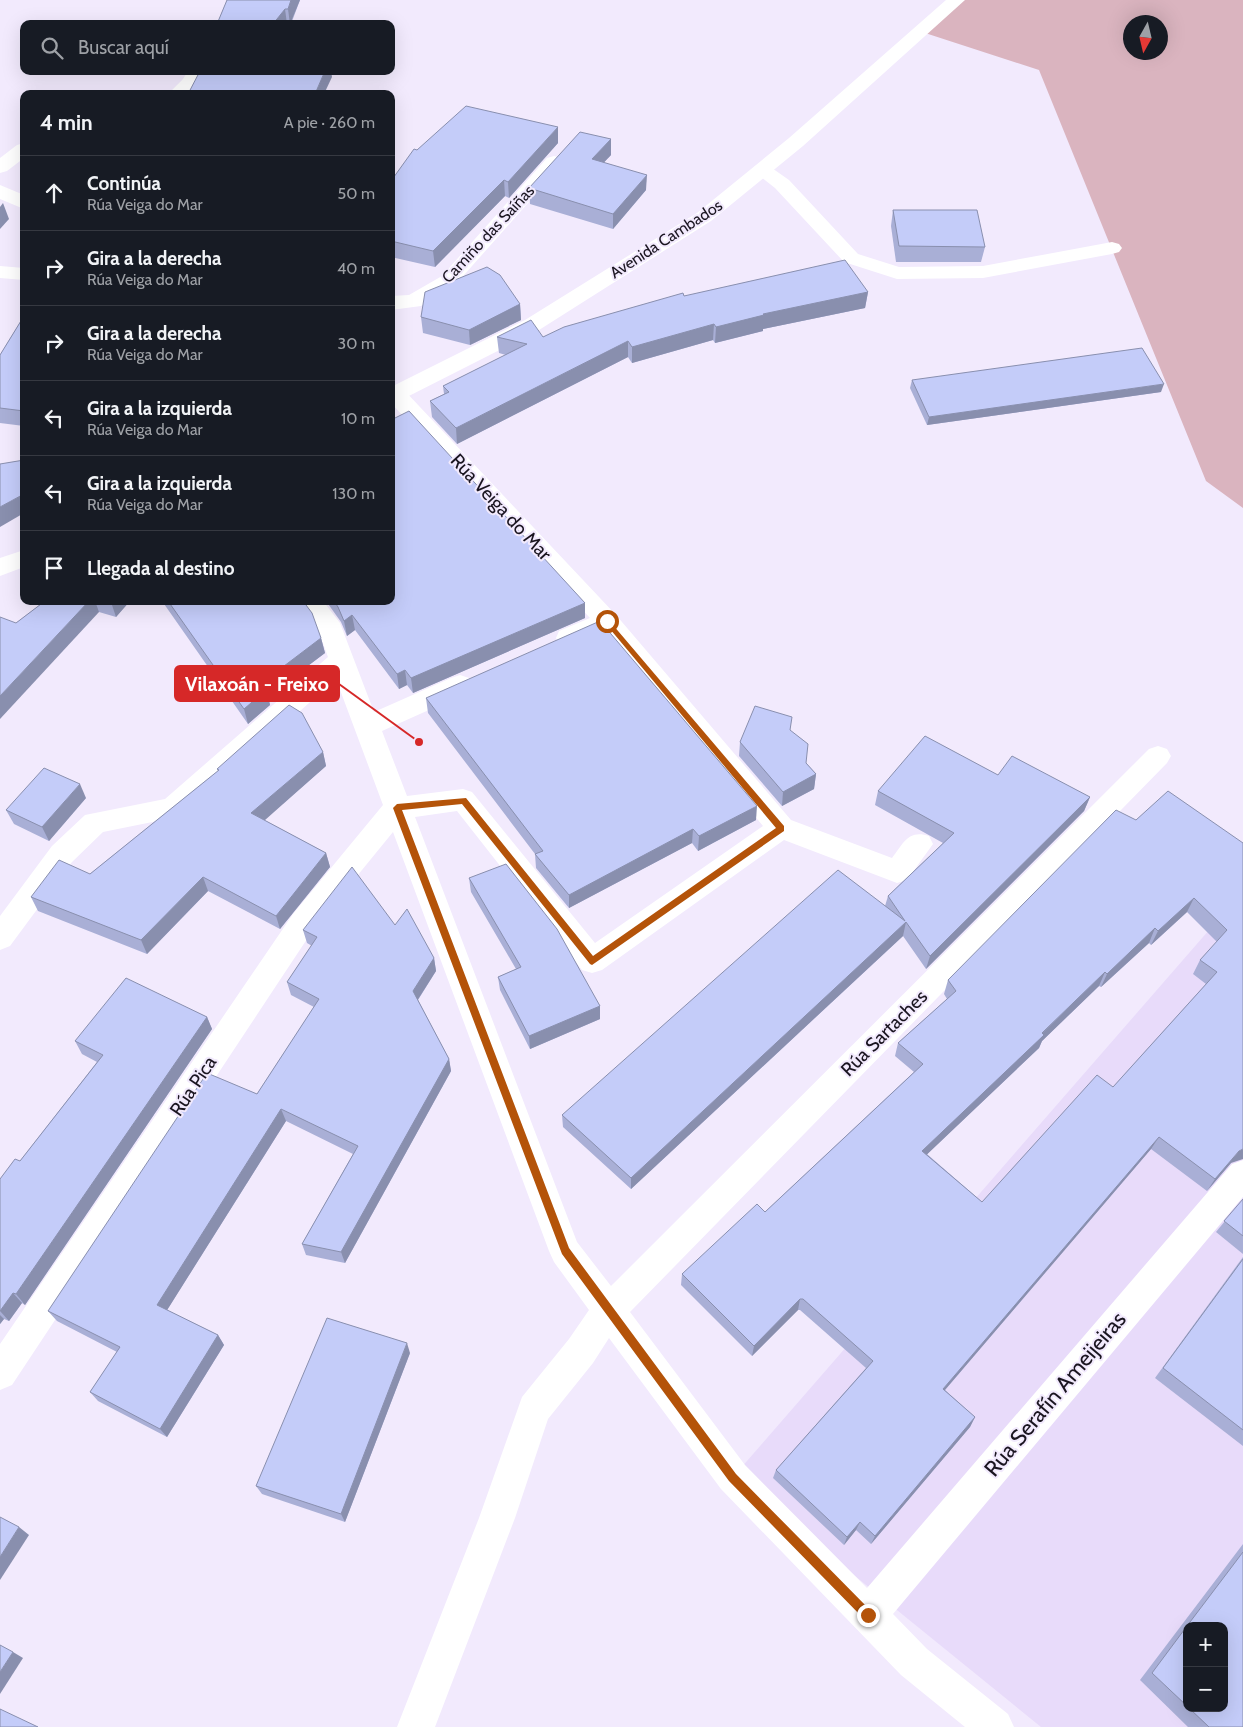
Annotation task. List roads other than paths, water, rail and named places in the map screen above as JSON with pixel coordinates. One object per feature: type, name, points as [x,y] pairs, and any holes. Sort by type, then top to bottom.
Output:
[{"type":"street","name":"Avenida Cambados","points":[[395,394],[532,325],[704,217],[796,142],[956,0]]},
{"type":"street","points":[[182,90],[191,82],[195,75]]},
{"type":"street","name":"Camiño das Saíñas","points":[[395,303],[414,301],[449,280],[564,150]]},
{"type":"street","points":[[0,168],[20,152]]},
{"type":"street","points":[[762,170],[782,184],[852,258],[897,273],[983,272],[1112,248]]},
{"type":"street","points":[[0,191],[20,201]]},
{"type":"street","points":[[0,272],[20,274]]},
{"type":"street","name":"Rúa Veiga do Mar","points":[[395,397],[607,621],[781,828]]},
{"type":"street","points":[[0,567],[20,560]]},
{"type":"street","points":[[312,605],[328,624],[565,1251],[733,1477],[914,1662],[995,1727]]},
{"type":"street","points":[[545,648],[607,621]]},
{"type":"street","points":[[0,938],[62,854],[95,822],[173,808],[342,660]]},
{"type":"street","points":[[367,726],[483,675]]},
{"type":"street","name":"Rúa Sartaches","points":[[416,1727],[497,1518],[534,1410],[581,1352],[609,1310],[1158,756]]},
{"type":"street","points":[[397,808],[464,800],[592,961],[781,828],[897,872],[919,844]]},
{"type":"street","name":"Rúa Pica","points":[[0,1373],[303,922],[397,808]]},
{"type":"street","name":"Rúa Serafín Ameijeiras","points":[[868,1615],[1243,1174]]},
{"type":"place","name":"Vilaxoán - Freixo","points":[[419,742]]}]
